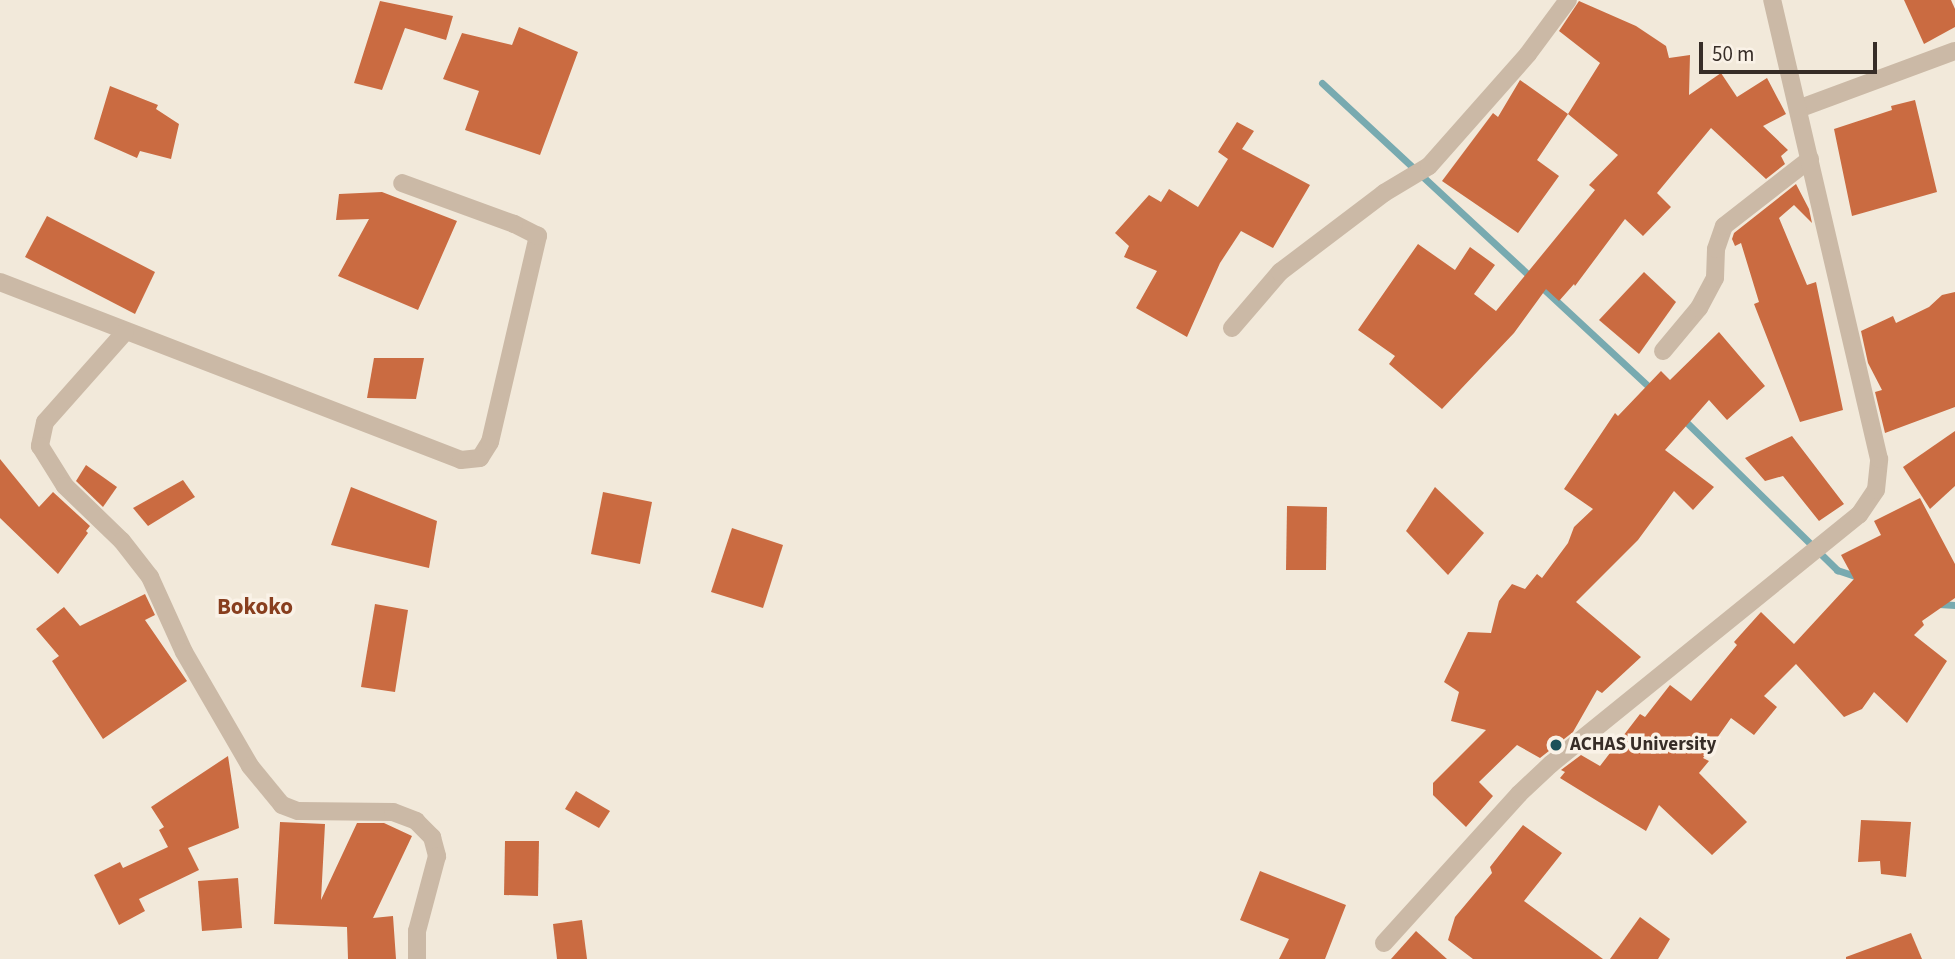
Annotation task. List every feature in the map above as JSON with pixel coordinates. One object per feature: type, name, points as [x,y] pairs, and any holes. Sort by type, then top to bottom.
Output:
[{"type":"street","points":[[1232,328],[1280,272],[1384,193],[1429,166],[1528,54],[1569,0]]},
{"type":"street","points":[[1384,943],[1519,794],[1551,764],[1859,515],[1876,490],[1879,459],[1772,0]]},
{"type":"street","points":[[1798,109],[1955,51]]},
{"type":"street","points":[[1663,351],[1699,308],[1715,278],[1716,249],[1724,226],[1810,159]]},
{"type":"street","points":[[0,282],[461,460],[480,458],[490,442],[538,236],[514,224],[402,183]]},
{"type":"street","points":[[125,332],[45,422],[40,446],[65,486],[122,541],[150,577],[184,652],[250,766],[282,805],[299,811],[393,812],[416,821],[432,837],[437,856],[417,931],[417,959]]},
{"type":"building","points":[[1904,0],[1951,0],[1955,9],[1955,27],[1924,44]]},
{"type":"building","points":[[380,1],[453,16],[446,40],[405,28],[382,90],[354,83]]},
{"type":"building","points":[[1579,1],[1636,26],[1666,46],[1669,58],[1690,55],[1689,95],[1721,73],[1737,97],[1767,78],[1786,114],[1763,126],[1788,150],[1781,156],[1785,164],[1766,179],[1711,128],[1657,193],[1671,207],[1643,236],[1625,219],[1575,286],[1574,284],[1559,301],[1546,289],[1514,333],[1442,409],[1389,364],[1395,356],[1358,330],[1418,244],[1455,270],[1470,247],[1495,265],[1474,294],[1496,311],[1595,190],[1589,185],[1618,155],[1568,114],[1600,63],[1559,31]]},
{"type":"building","points":[[519,27],[578,52],[540,155],[465,130],[479,91],[443,79],[462,33],[512,45]]},
{"type":"building","points":[[1520,80],[1568,114],[1537,160],[1559,176],[1518,233],[1442,181],[1493,113],[1498,117]]},
{"type":"building","points":[[110,86],[158,105],[156,109],[179,124],[171,159],[140,151],[137,158],[94,139]]},
{"type":"building","points":[[1915,100],[1937,192],[1852,216],[1834,129],[1892,110],[1891,106]]},
{"type":"building","points":[[1237,122],[1254,131],[1242,149],[1310,185],[1273,248],[1241,231],[1220,263],[1187,337],[1136,308],[1157,271],[1124,257],[1129,246],[1115,233],[1149,195],[1161,202],[1169,189],[1198,207],[1228,159],[1218,152]]},
{"type":"building","points":[[1796,184],[1809,209],[1812,223],[1794,205],[1779,218],[1807,285],[1816,282],[1843,410],[1800,422],[1754,304],[1759,302],[1741,243],[1735,246],[1732,239],[1734,233]]},
{"type":"building","points":[[382,192],[457,221],[418,310],[338,276],[369,219],[336,220],[339,194]]},
{"type":"building","points":[[47,216],[155,272],[135,314],[25,257]]},
{"type":"building","points":[[1644,272],[1676,302],[1639,354],[1599,320]]},
{"type":"building","points":[[1955,292],[1955,407],[1885,433],[1875,392],[1882,390],[1868,363],[1861,331],[1893,316],[1896,323],[1929,307],[1942,295]]},
{"type":"building","points":[[1719,332],[1765,386],[1727,420],[1709,400],[1665,450],[1714,487],[1693,510],[1674,491],[1638,540],[1576,602],[1641,657],[1602,693],[1597,690],[1573,732],[1540,758],[1517,745],[1479,782],[1493,796],[1466,827],[1433,795],[1433,783],[1486,730],[1451,721],[1459,692],[1444,682],[1468,632],[1491,633],[1499,601],[1512,584],[1525,589],[1537,574],[1542,578],[1568,543],[1574,527],[1593,509],[1564,489],[1615,413],[1618,416],[1661,371],[1670,380]]},
{"type":"building","points":[[374,358],[424,358],[416,399],[367,398]]},
{"type":"building","points":[[1955,431],[1955,486],[1930,509],[1903,467]]},
{"type":"building","points":[[1792,436],[1844,504],[1819,521],[1783,476],[1765,481],[1745,458]]},
{"type":"building","points":[[0,459],[39,507],[53,492],[90,526],[86,531],[88,533],[58,574],[0,518]]},
{"type":"building","points":[[86,465],[117,487],[103,507],[76,481]]},
{"type":"building","points":[[183,480],[195,497],[148,526],[133,508]]},
{"type":"building","points":[[351,487],[437,521],[429,568],[331,545]]},
{"type":"building","points":[[1435,487],[1484,533],[1448,575],[1406,531]]},
{"type":"building","points":[[603,492],[652,502],[640,564],[591,554]]},
{"type":"building","points":[[1920,498],[1955,564],[1955,598],[1922,621],[1924,625],[1914,635],[1947,661],[1907,723],[1874,692],[1862,709],[1844,717],[1796,664],[1764,696],[1777,707],[1754,735],[1731,718],[1703,758],[1709,761],[1699,773],[1747,822],[1712,855],[1659,805],[1646,831],[1560,778],[1565,772],[1561,770],[1581,755],[1600,766],[1640,714],[1645,717],[1670,685],[1691,701],[1737,645],[1734,642],[1761,612],[1794,644],[1854,579],[1841,555],[1881,535],[1874,521]]},
{"type":"building","points":[[1287,506],[1327,507],[1326,570],[1286,570]]},
{"type":"building","points":[[732,528],[783,545],[763,608],[711,592]]},
{"type":"building","points":[[145,594],[155,615],[145,620],[187,681],[103,739],[52,661],[59,656],[36,629],[64,607],[80,626]]},
{"type":"building","points":[[375,604],[408,610],[395,692],[361,687]]},
{"type":"building","points":[[228,756],[239,828],[188,848],[199,870],[139,899],[145,911],[119,925],[94,875],[120,862],[123,868],[168,847],[159,830],[164,827],[151,807]]},
{"type":"building","points":[[576,791],[610,811],[599,828],[565,809]]},
{"type":"building","points":[[1861,820],[1911,822],[1906,877],[1881,874],[1880,861],[1858,862]]},
{"type":"building","points":[[280,822],[325,824],[321,900],[357,823],[384,823],[412,836],[373,918],[393,916],[396,959],[348,959],[347,927],[274,924]]},
{"type":"building","points":[[1523,825],[1562,853],[1524,901],[1603,959],[1473,959],[1448,940],[1455,917],[1492,873],[1490,867]]},
{"type":"building","points":[[505,841],[539,841],[538,896],[504,895]]},
{"type":"building","points":[[1260,871],[1346,905],[1325,959],[1279,959],[1289,939],[1240,920]]},
{"type":"building","points":[[238,878],[242,928],[202,931],[198,881]]},
{"type":"building","points":[[1640,917],[1670,939],[1658,959],[1610,959]]},
{"type":"building","points":[[582,920],[587,959],[557,959],[553,924]]},
{"type":"building","points":[[1416,931],[1447,959],[1391,959]]},
{"type":"building","points":[[1911,933],[1922,959],[1846,959],[1846,957]]},
{"type":"waterway","points":[[1322,83],[1652,390]]},
{"type":"waterway","points":[[1681,417],[1837,570],[1858,577]]},
{"type":"waterway","points":[[1939,604],[1955,605]]},
{"type":"place","name":"ACHAS University","points":[[1556,745]]},
{"type":"district","name":"Bokoko","points":[[255,607]]}]
